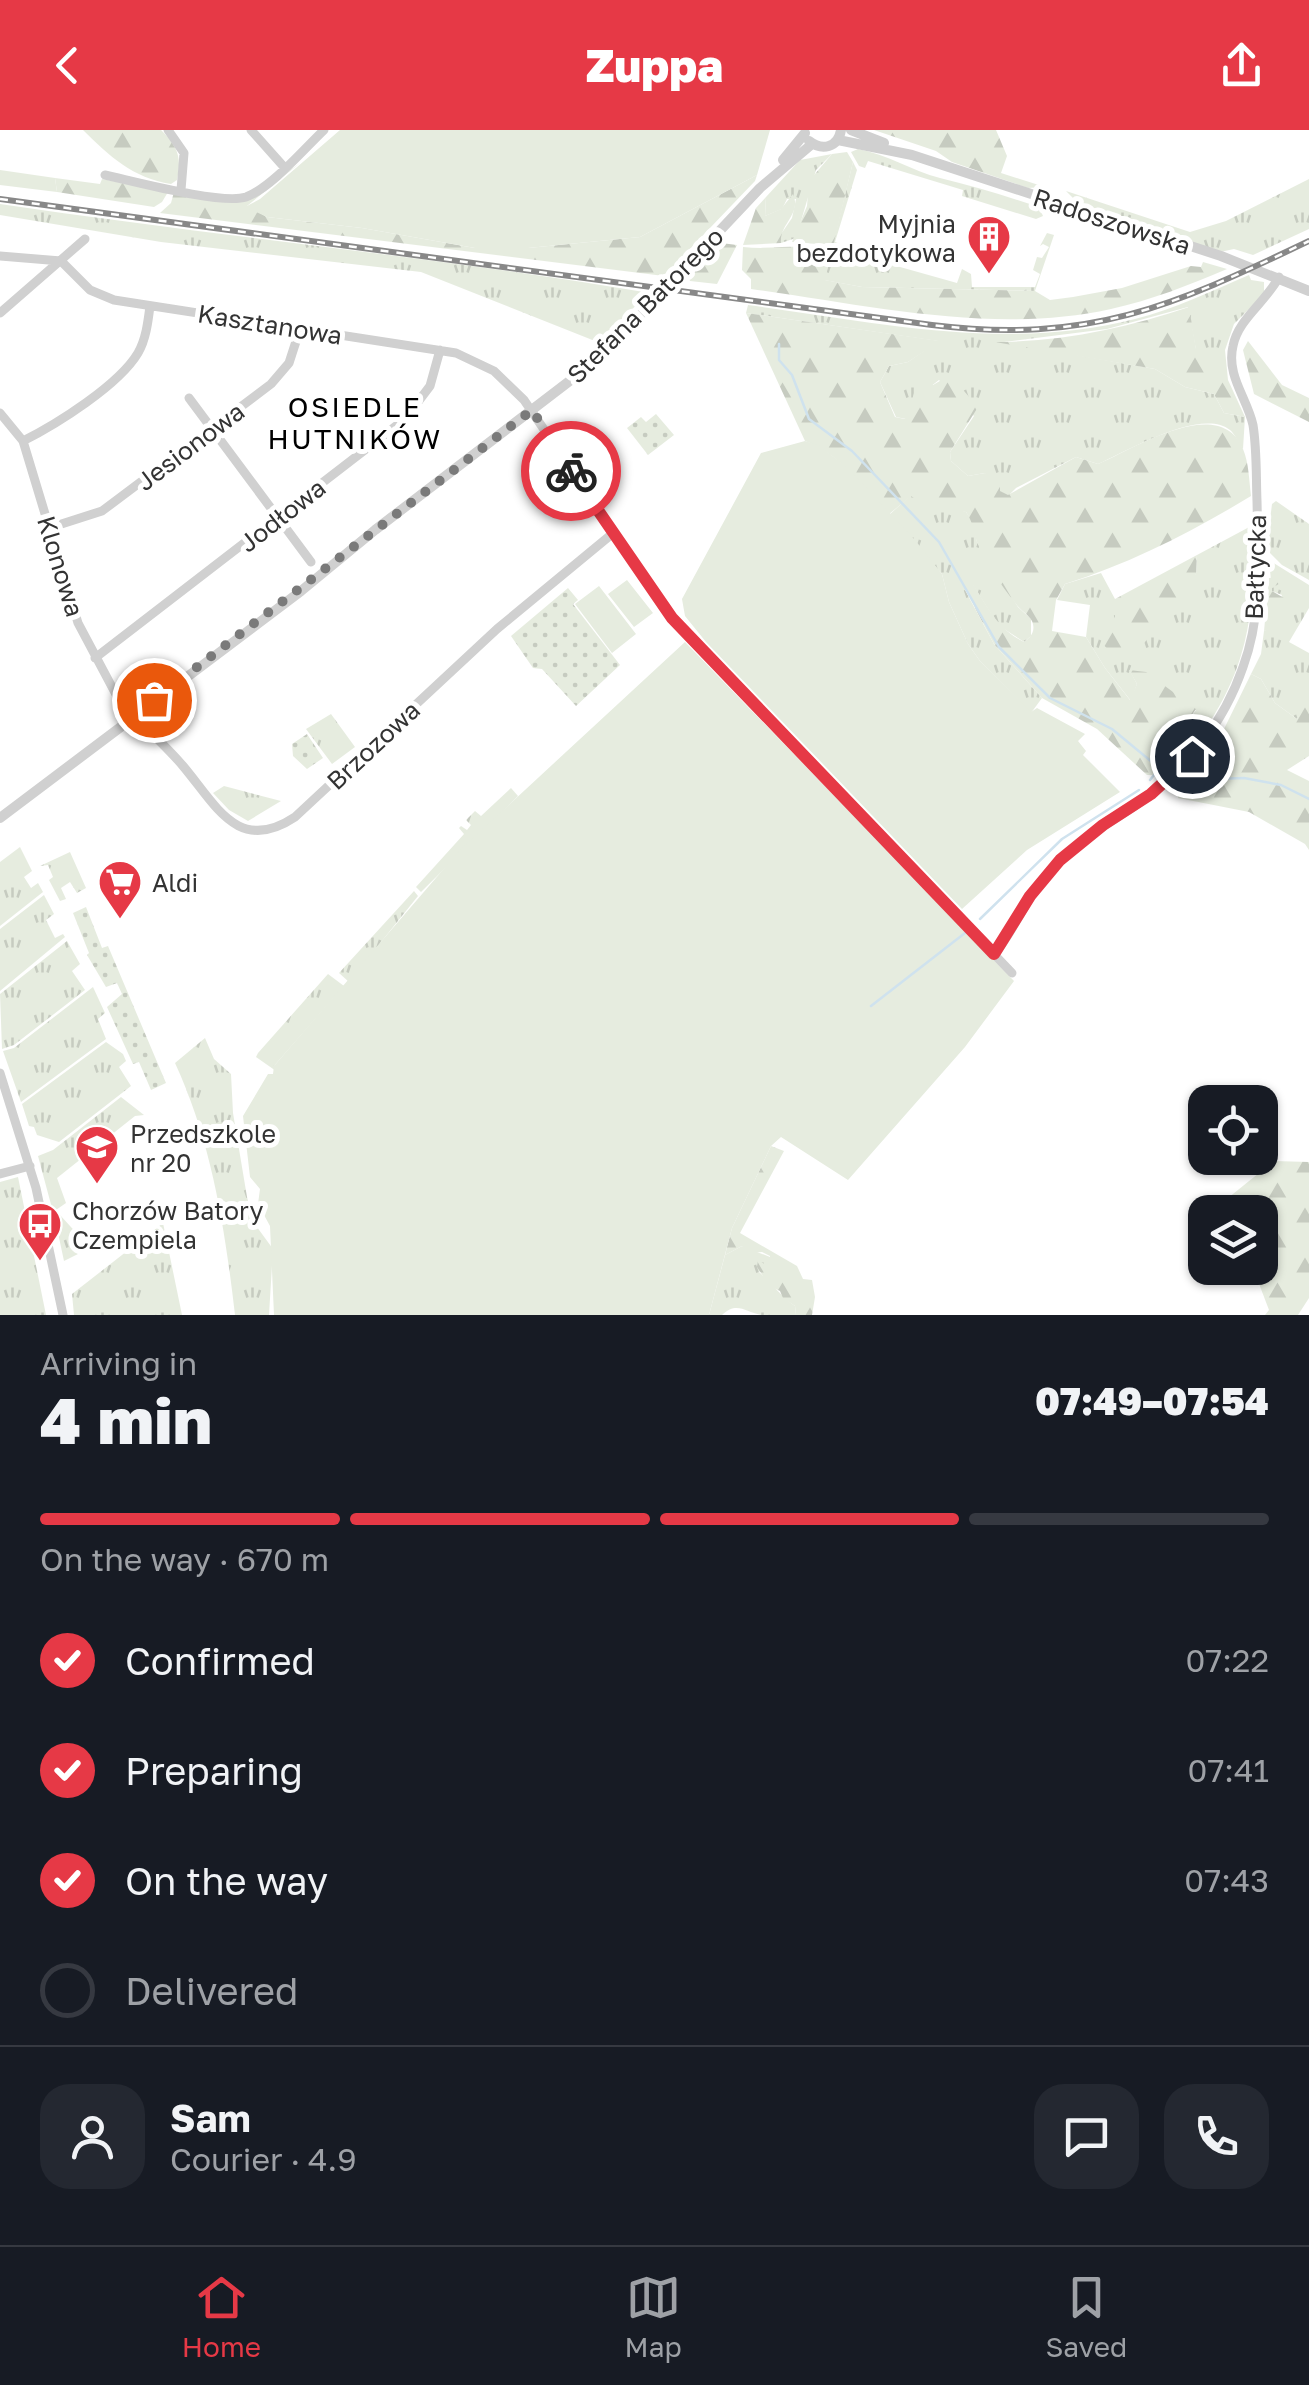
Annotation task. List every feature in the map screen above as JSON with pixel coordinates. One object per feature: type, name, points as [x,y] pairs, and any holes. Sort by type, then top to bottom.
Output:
[{"type":"street","points":[[168,130],[184,153],[181,190]]},
{"type":"street","points":[[251,130],[284,166]]},
{"type":"street","name":"Radoszowska","points":[[851,130],[912,155]]},
{"type":"street","points":[[105,175],[240,198],[260,188],[322,131]]},
{"type":"street","points":[[805,131],[812,144],[823,148],[839,135]]},
{"type":"street","name":"Stefana Batorego","points":[[0,818],[287,601],[604,352],[760,188],[805,131]]},
{"type":"street","name":"Radoszowska","points":[[839,135],[912,155],[1279,277],[1309,291]]},
{"type":"street","name":"Stefana Batorego","points":[[760,188],[812,144]]},
{"type":"street","points":[[0,313],[85,239]]},
{"type":"street","points":[[0,256],[61,262]]},
{"type":"street","name":"Kasztanowa","points":[[61,262],[98,295],[464,356],[494,370],[532,410]]},
{"type":"street","name":"Bałtycka","points":[[994,954],[1047,873],[1084,840],[1174,774],[1211,732],[1233,692],[1254,625],[1259,560],[1253,428],[1234,378],[1231,356],[1240,326],[1279,277]]},
{"type":"street","points":[[23,441],[64,419],[130,364],[141,346],[150,306]]},
{"type":"street","name":"Jesionowa","points":[[49,528],[102,512],[212,429],[281,374],[293,356],[300,329]]},
{"type":"street","name":"Jodłowa","points":[[95,658],[409,415],[430,386],[440,350]]},
{"type":"street","points":[[189,398],[310,562]]},
{"type":"street","points":[[532,410],[672,618],[1012,974]]},
{"type":"street","name":"Klonowa","points":[[0,413],[23,441],[75,615],[95,658],[131,717]]},
{"type":"street","name":"Brzozowa","points":[[131,717],[167,748],[231,822],[256,831],[274,829],[296,818],[497,629],[612,534]]},
{"type":"street","points":[[0,1073],[30,1166],[63,1315]]},
{"type":"street","points":[[0,1174],[30,1166]]},
{"type":"green space","points":[[83,130],[161,130],[177,153],[177,180],[171,184],[133,171]]},
{"type":"green space","points":[[340,130],[770,130],[757,175],[640,237],[528,248],[475,248],[362,228],[267,217],[245,207],[260,199]]},
{"type":"green space","points":[[874,130],[996,130],[1007,156],[1001,173],[1045,187],[1028,188]]},
{"type":"green space","points":[[858,149],[1039,207],[1043,216],[1036,219],[962,196],[963,190],[868,161],[865,168],[859,166],[851,152]]},
{"type":"green space","points":[[847,152],[853,162],[825,280],[862,287],[1035,291],[1050,300],[1122,288],[1191,266],[1201,267],[1203,262],[1227,269],[1170,292],[1111,309],[1022,319],[931,315],[751,289],[751,279],[742,270],[743,247],[829,245],[792,242],[807,206],[809,181],[832,154]]},
{"type":"green space","points":[[832,154],[816,170],[796,238],[781,243],[779,237],[792,218],[796,199],[787,199],[782,209],[765,216],[766,197],[800,160]]},
{"type":"green space","points":[[853,162],[857,170],[835,242],[843,245],[842,252],[848,254],[852,246],[895,258],[893,265],[957,283],[962,269],[971,274],[972,287],[1035,287],[1040,274],[1033,270],[1037,257],[1042,258],[1049,247],[1040,246],[1047,233],[1054,235],[1035,291],[862,287],[824,280]]},
{"type":"green space","points":[[300,163],[247,206],[267,217],[362,228],[475,248],[528,248],[640,237],[757,175],[664,276],[160,213],[171,203],[174,192],[249,200]]},
{"type":"green space","points":[[0,170],[55,178],[57,192],[0,185]]},
{"type":"green space","points":[[55,178],[100,184],[102,179],[168,192],[154,207],[57,192]]},
{"type":"green space","points":[[1309,179],[1309,229],[1253,255],[1234,249],[1220,252],[1078,203],[1066,191],[1190,232],[1226,221]]},
{"type":"green space","points":[[793,194],[795,207],[781,243],[743,245],[756,208],[766,197],[765,216],[781,209]]},
{"type":"green space","points":[[0,204],[644,292],[639,298],[642,299],[600,343],[421,272],[161,242],[0,215]]},
{"type":"green space","points":[[721,243],[737,245],[717,284],[690,281],[689,278]]},
{"type":"green space","points":[[1249,275],[1251,280],[1264,282],[1264,294],[1234,324],[1225,350],[1196,350],[1188,307],[1107,329],[1004,342],[1155,369],[1185,387],[1214,394],[1224,413],[1245,417],[1243,449],[1232,432],[1217,424],[1184,427],[1098,464],[1076,457],[1008,496],[985,473],[968,476],[951,461],[950,452],[974,416],[939,380],[912,401],[913,409],[906,419],[896,417],[880,382],[889,366],[908,362],[938,341],[746,313],[748,305],[942,331],[1039,333],[1135,319]]},
{"type":"green space","points":[[1189,307],[1196,349],[1225,350],[1228,380],[1245,417],[1224,413],[1214,394],[1185,387],[1155,369],[995,342],[1094,332]]},
{"type":"green space","points":[[746,313],[940,341],[908,362],[889,366],[880,382],[895,417],[905,419],[920,382],[933,385],[950,375],[978,407],[950,452],[951,461],[968,476],[985,473],[1000,478],[1000,491],[1008,495],[1076,457],[1098,464],[1154,437],[1197,425],[1216,425],[1232,433],[1245,454],[1251,496],[1161,546],[1065,584],[1056,600],[1052,631],[1086,637],[1130,700],[1137,684],[1129,670],[1146,672],[1196,709],[1170,746],[1171,763],[1161,775],[1147,775],[1097,729],[1042,698],[994,644],[965,589],[973,584],[994,617],[1015,637],[1024,642],[1033,625],[989,566],[966,512],[929,508],[911,496],[888,515],[840,463],[805,441]]},
{"type":"green space","points":[[1248,341],[1282,385],[1309,398],[1309,422],[1254,394],[1243,350]]},
{"type":"green space","points":[[656,414],[674,435],[648,455],[627,428],[641,417],[646,422]]},
{"type":"green space","points":[[805,441],[818,445],[847,467],[915,540],[942,574],[949,602],[980,661],[1031,712],[1037,708],[1085,734],[1078,741],[1086,751],[1083,755],[1120,792],[1027,850],[962,909],[685,616],[682,599],[761,453]]},
{"type":"green space","points":[[911,495],[966,512],[973,522],[977,542],[1018,607],[1031,619],[1031,636],[1024,642],[998,625],[973,585],[965,590],[994,644],[1042,698],[1031,713],[980,661],[949,602],[942,574],[889,515]]},
{"type":"green space","points":[[1276,501],[1309,524],[1309,580],[1282,565],[1269,552],[1272,504]]},
{"type":"green space","points":[[1253,525],[1252,592],[1243,650],[1221,704],[1182,760],[1170,753],[1170,746],[1196,710],[1130,671],[1137,684],[1131,701],[1086,637],[1090,605],[1057,600],[1065,584],[1101,573],[1115,599],[1115,617],[1196,574],[1197,555]]},
{"type":"green space","points":[[1197,555],[1196,574],[1133,658],[1113,655],[1101,642],[1115,617],[1115,599]]},
{"type":"green space","points":[[1269,560],[1309,585],[1309,608],[1289,642],[1309,653],[1309,702],[1297,719],[1275,703],[1261,679],[1251,674],[1261,654],[1264,631],[1272,627],[1282,595],[1272,591]]},
{"type":"green space","points":[[1278,577],[1282,582],[1272,591],[1284,598],[1290,618],[1286,624],[1264,631],[1269,578]]},
{"type":"green space","points":[[627,580],[653,613],[634,627],[608,594]]},
{"type":"green space","points":[[599,586],[636,634],[612,653],[575,604]]},
{"type":"green space","points":[[568,588],[578,600],[573,604],[620,665],[576,706],[542,669],[533,668],[511,636]]},
{"type":"green space","points":[[685,642],[1014,981],[965,1047],[848,1180],[781,1137],[771,1146],[732,1228],[709,1315],[274,1315],[270,1226],[258,1204],[260,1189],[250,1177],[243,1116],[268,1074],[273,1074],[274,1066],[460,850]]},
{"type":"green space","points":[[1251,674],[1261,679],[1275,703],[1297,719],[1309,702],[1309,756],[1287,770],[1309,781],[1309,850],[1249,812],[1178,798],[1178,785],[1224,729]]},
{"type":"green space","points":[[331,714],[355,747],[332,764],[306,729]]},
{"type":"green space","points":[[307,734],[323,758],[307,769],[293,756],[292,744]]},
{"type":"green space","points":[[224,786],[281,801],[248,821],[229,810],[213,793]]},
{"type":"green space","points":[[511,788],[518,796],[421,892],[416,887],[464,834],[459,828],[467,830],[471,825],[466,820],[475,811],[481,816]]},
{"type":"green space","points":[[20,847],[32,871],[24,877],[31,888],[38,883],[43,892],[0,926],[0,862]]},
{"type":"green space","points":[[70,852],[86,888],[77,893],[70,882],[61,888],[66,899],[60,901],[49,880],[53,877],[48,865],[40,866]]},
{"type":"green space","points":[[414,891],[418,896],[349,982],[339,973]]},
{"type":"green space","points":[[44,895],[54,914],[46,920],[55,938],[63,934],[65,937],[0,991],[0,929]]},
{"type":"green space","points":[[86,907],[102,948],[108,946],[166,1083],[151,1090],[139,1062],[133,1064],[107,1007],[122,994],[117,983],[106,987],[87,955],[73,913]]},
{"type":"green space","points":[[67,941],[80,964],[72,971],[85,990],[14,1045],[2,1049],[0,994]]},
{"type":"green space","points":[[328,974],[344,986],[274,1066],[276,1071],[256,1057],[258,1053]]},
{"type":"green space","points":[[93,987],[105,1013],[98,1019],[106,1039],[21,1102],[3,1051],[14,1048]]},
{"type":"green space","points":[[205,1038],[214,1059],[231,1074],[233,1113],[247,1197],[254,1223],[273,1249],[269,1315],[235,1315],[208,1155],[175,1063]]},
{"type":"green space","points":[[106,1042],[123,1054],[126,1061],[119,1067],[131,1086],[59,1142],[37,1135],[34,1127],[29,1126],[22,1104]]},
{"type":"green space","points":[[121,1097],[144,1115],[135,1116],[57,1178],[66,1203],[53,1212],[38,1156],[53,1150]]},
{"type":"green space","points":[[771,1146],[784,1151],[740,1233],[797,1266],[803,1279],[812,1280],[812,1315],[796,1315],[795,1306],[780,1291],[763,1283],[758,1260],[766,1265],[770,1256],[749,1253],[742,1246],[725,1255],[732,1228]]},
{"type":"green space","points":[[1278,1161],[1309,1162],[1309,1298],[1298,1315],[1265,1315],[1269,1310],[1259,1285],[1278,1285],[1278,1195],[1232,1195],[1257,1175],[1278,1175]]},
{"type":"green space","points":[[18,1177],[46,1315],[0,1315],[0,1182]]},
{"type":"green space","points":[[60,1215],[81,1238],[71,1245],[78,1254],[64,1261],[55,1219]]},
{"type":"green space","points":[[163,1223],[182,1315],[74,1315],[72,1294]]},
{"type":"green space","points":[[742,1246],[770,1257],[770,1264],[759,1272],[795,1306],[796,1315],[761,1315],[737,1308],[722,1315],[709,1315],[725,1255]]},
{"type":"waterway","points":[[779,344],[779,360],[792,375],[809,419],[852,451],[939,542],[999,647],[1050,698],[1112,729],[1164,772]]},
{"type":"waterway","points":[[1150,780],[1158,770]]},
{"type":"waterway","points":[[1184,780],[1244,778],[1281,785],[1309,799]]},
{"type":"waterway","points":[[980,919],[1062,839],[1139,790]]},
{"type":"waterway","points":[[871,1006],[965,933]]},
{"type":"railway","points":[[0,199],[988,330],[1038,329],[1128,315],[1214,285],[1309,241]]},
{"type":"way so far","points":[[154,700],[532,410],[571,471]]},
{"type":"place","name":"Myjnia bezdotykowa","points":[[989,275]]},
{"type":"place","name":"Aldi","points":[[120,920]]},
{"type":"place","name":"Przedszkole nr 20","points":[[97,1185]]},
{"type":"place","name":"Chorzów Batory Czempiela","points":[[40,1262]]},
{"type":"district","name":"OSIEDLE HUTNIKÓW","points":[[355,422]]},
{"type":"route","points":[[571,471],[672,618],[994,954],[1047,873],[1103,825],[1151,794],[1192,756]]}]
